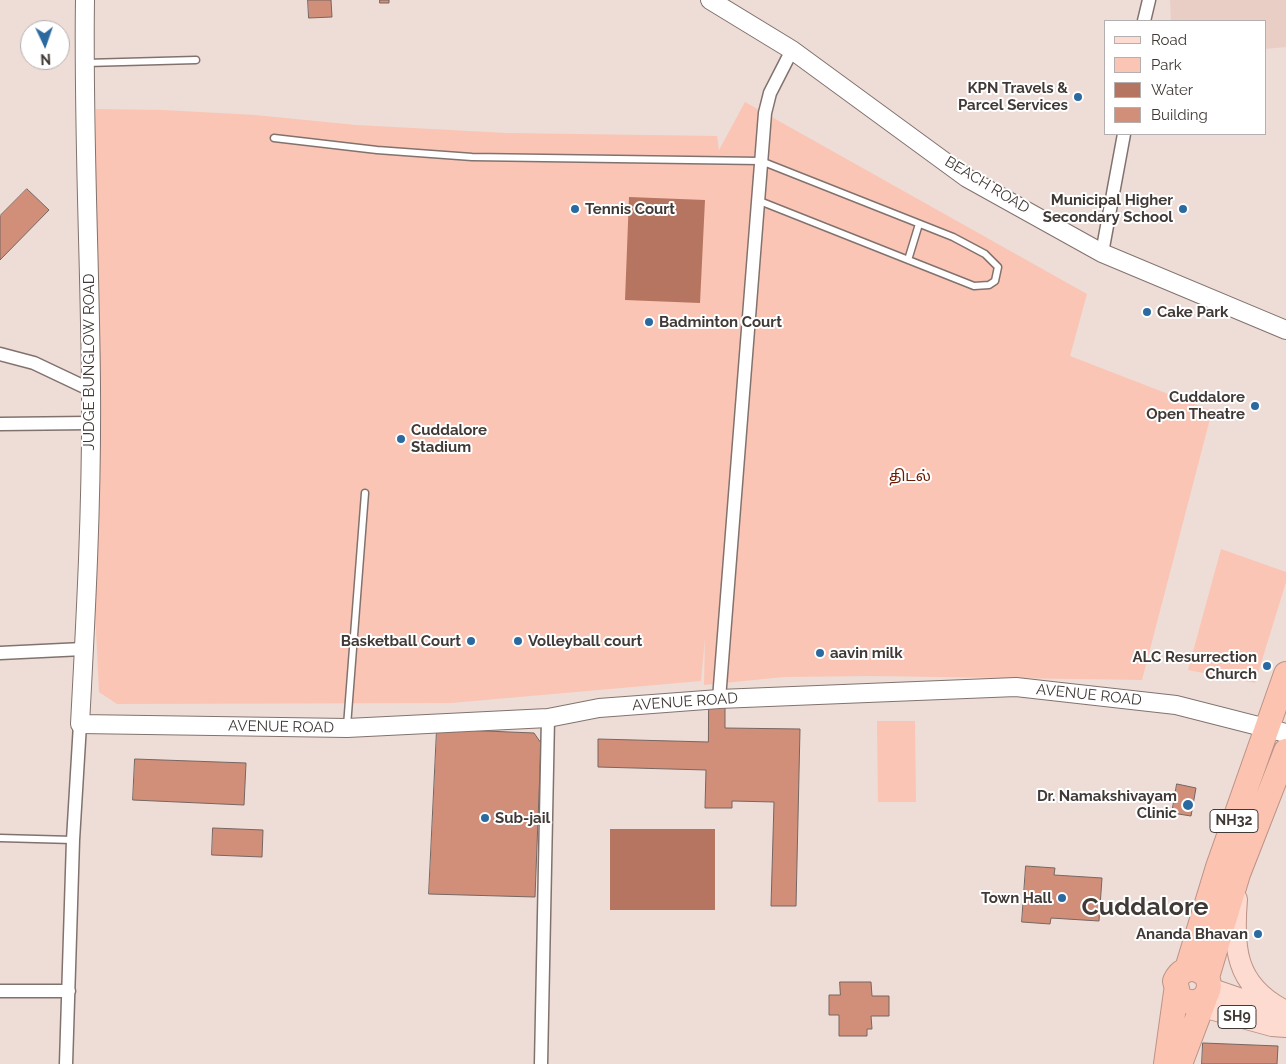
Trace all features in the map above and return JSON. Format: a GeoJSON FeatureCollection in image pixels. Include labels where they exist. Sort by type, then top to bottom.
{"type":"FeatureCollection","features":[{"type":"Feature","properties":{"kind":"highway","name":"NH32"},"geometry":{"type":"LineString","coordinates":[[1180,1064],[1189,1039],[1218,866],[1277,730],[1286,674]]}},
{"type":"Feature","properties":{"kind":"highway","name":"NH32"},"geometry":{"type":"LineString","coordinates":[[1166,1064],[1196,990],[1238,874],[1286,751]]}},
{"type":"Feature","properties":{"kind":"main road"},"geometry":{"type":"LineString","coordinates":[[1238,874],[1234,936],[1241,963],[1252,985],[1281,1018]]}},
{"type":"Feature","properties":{"kind":"main road","name":"SH9"},"geometry":{"type":"LineString","coordinates":[[1196,990],[1281,1018]]}},
{"type":"Feature","properties":{"kind":"main road"},"geometry":{"type":"LineString","coordinates":[[1189,1039],[1214,1024],[1227,1021],[1281,1018]]}},
{"type":"Feature","properties":{"kind":"street","name":"JUDGE BUNGLOW ROAD"},"geometry":{"type":"LineString","coordinates":[[80,724],[91,390],[84,63],[85,0]]}},
{"type":"Feature","properties":{"kind":"street","name":"BEACH ROAD"},"geometry":{"type":"LineString","coordinates":[[710,0],[792,50],[967,178],[1102,253],[1286,330]]}},
{"type":"Feature","properties":{"kind":"street"},"geometry":{"type":"LineString","coordinates":[[1144,20],[1150,0]]}},
{"type":"Feature","properties":{"kind":"street"},"geometry":{"type":"LineString","coordinates":[[719,698],[760,161],[770,93],[792,50]]}},
{"type":"Feature","properties":{"kind":"street"},"geometry":{"type":"LineString","coordinates":[[1102,253],[1124,135]]}},
{"type":"Feature","properties":{"kind":"street"},"geometry":{"type":"LineString","coordinates":[[0,354],[34,363],[91,390]]}},
{"type":"Feature","properties":{"kind":"street"},"geometry":{"type":"LineString","coordinates":[[0,424],[90,423]]}},
{"type":"Feature","properties":{"kind":"street"},"geometry":{"type":"LineString","coordinates":[[0,653],[83,649]]}},
{"type":"Feature","properties":{"kind":"street","name":"AVENUE ROAD"},"geometry":{"type":"LineString","coordinates":[[80,724],[347,728],[548,718],[599,708],[719,698],[1016,687],[1176,704],[1277,730]]}},
{"type":"Feature","properties":{"kind":"street"},"geometry":{"type":"LineString","coordinates":[[541,1064],[548,718]]}},
{"type":"Feature","properties":{"kind":"street"},"geometry":{"type":"LineString","coordinates":[[66,1064],[73,840],[80,724]]}},
{"type":"Feature","properties":{"kind":"street"},"geometry":{"type":"LineString","coordinates":[[0,991],[69,991]]}},
{"type":"Feature","properties":{"kind":"lane"},"geometry":{"type":"LineString","coordinates":[[84,63],[196,60]]}},
{"type":"Feature","properties":{"kind":"lane"},"geometry":{"type":"LineString","coordinates":[[274,138],[377,150],[472,157],[760,161],[919,224],[985,254],[998,267],[997,274],[989,285],[974,286],[757,200]]}},
{"type":"Feature","properties":{"kind":"lane"},"geometry":{"type":"LineString","coordinates":[[908,260],[919,224]]}},
{"type":"Feature","properties":{"kind":"lane"},"geometry":{"type":"LineString","coordinates":[[347,728],[365,493]]}},
{"type":"Feature","properties":{"kind":"lane"},"geometry":{"type":"LineString","coordinates":[[0,838],[73,840]]}},
{"type":"Feature","properties":{"kind":"shaded area"},"geometry":{"type":"Polygon","coordinates":[[[1170,0],[1286,0],[1286,47],[1266,49],[1266,20],[1171,20],[1170,0]]]}},
{"type":"Feature","properties":{"kind":"green space","name":"Cuddalore Stadium"},"geometry":{"type":"Polygon","coordinates":[[[745,102],[1087,294],[1070,356],[1212,411],[1142,680],[872,676],[784,677],[704,685],[705,638],[701,681],[451,703],[117,704],[99,692],[90,507],[96,109],[163,110],[255,115],[356,125],[506,133],[717,136],[719,150],[745,102]]]}},
{"type":"Feature","properties":{"kind":"green space"},"geometry":{"type":"Polygon","coordinates":[[[1221,549],[1286,572],[1286,582],[1255,683],[1188,670],[1221,549]]]}},
{"type":"Feature","properties":{"kind":"green space"},"geometry":{"type":"Polygon","coordinates":[[[877,721],[915,721],[916,802],[878,802],[877,721]]]}},
{"type":"Feature","properties":{"kind":"water"},"geometry":{"type":"Polygon","coordinates":[[[629,197],[705,200],[700,303],[625,300],[629,197]]]}},
{"type":"Feature","properties":{"kind":"water"},"geometry":{"type":"Polygon","coordinates":[[[610,829],[715,829],[715,910],[610,910],[610,829]]]}},
{"type":"Feature","properties":{"kind":"building"},"geometry":{"type":"Polygon","coordinates":[[[308,0],[331,0],[332,17],[309,18],[308,0]]]}},
{"type":"Feature","properties":{"kind":"building"},"geometry":{"type":"Polygon","coordinates":[[[380,0],[389,0],[389,3],[380,3],[380,0]]]}},
{"type":"Feature","properties":{"kind":"building"},"geometry":{"type":"Polygon","coordinates":[[[27,189],[49,210],[0,260],[0,216],[27,189]]]}},
{"type":"Feature","properties":{"kind":"building"},"geometry":{"type":"Polygon","coordinates":[[[709,705],[725,706],[725,728],[800,729],[796,906],[771,906],[774,802],[732,801],[732,808],[705,808],[706,770],[598,767],[598,739],[708,742],[709,705]]]}},
{"type":"Feature","properties":{"kind":"building","name":"Sub-jail"},"geometry":{"type":"Polygon","coordinates":[[[437,729],[534,733],[541,743],[535,897],[429,894],[437,729]]]}},
{"type":"Feature","properties":{"kind":"building"},"geometry":{"type":"Polygon","coordinates":[[[135,759],[246,763],[244,805],[133,800],[135,759]]]}},
{"type":"Feature","properties":{"kind":"building"},"geometry":{"type":"Polygon","coordinates":[[[1177,784],[1196,788],[1191,816],[1172,813],[1177,784]]]}},
{"type":"Feature","properties":{"kind":"building"},"geometry":{"type":"Polygon","coordinates":[[[213,828],[263,830],[262,857],[212,855],[213,828]]]}},
{"type":"Feature","properties":{"kind":"building","name":"Town Hall"},"geometry":{"type":"Polygon","coordinates":[[[1026,866],[1055,868],[1054,875],[1102,878],[1099,921],[1051,918],[1050,924],[1022,922],[1026,866]]]}},
{"type":"Feature","properties":{"kind":"building"},"geometry":{"type":"Polygon","coordinates":[[[840,982],[871,982],[872,996],[889,996],[889,1016],[871,1016],[872,1029],[867,1029],[867,1036],[839,1036],[839,1015],[829,1015],[829,995],[840,995],[840,982]]]}},
{"type":"Feature","properties":{"kind":"building"},"geometry":{"type":"Polygon","coordinates":[[[1203,1043],[1278,1046],[1277,1064],[1202,1064],[1203,1043]]]}},
{"type":"Feature","properties":{"kind":"place","name":"KPN Travels & Parcel Services"},"geometry":{"type":"Point","coordinates":[1078,97]}},
{"type":"Feature","properties":{"kind":"place","name":"Tennis Court"},"geometry":{"type":"Point","coordinates":[575,209]}},
{"type":"Feature","properties":{"kind":"place","name":"Municipal Higher Secondary School"},"geometry":{"type":"Point","coordinates":[1183,209]}},
{"type":"Feature","properties":{"kind":"place","name":"Cake Park"},"geometry":{"type":"Point","coordinates":[1147,312]}},
{"type":"Feature","properties":{"kind":"place","name":"Badminton Court"},"geometry":{"type":"Point","coordinates":[649,322]}},
{"type":"Feature","properties":{"kind":"place","name":"Cuddalore Open Theatre"},"geometry":{"type":"Point","coordinates":[1255,406]}},
{"type":"Feature","properties":{"kind":"place","name":"Cuddalore Stadium"},"geometry":{"type":"Point","coordinates":[401,439]}},
{"type":"Feature","properties":{"kind":"place","name":"Basketball Court"},"geometry":{"type":"Point","coordinates":[471,641]}},
{"type":"Feature","properties":{"kind":"place","name":"Volleyball court"},"geometry":{"type":"Point","coordinates":[518,641]}},
{"type":"Feature","properties":{"kind":"place","name":"aavin milk"},"geometry":{"type":"Point","coordinates":[820,653]}},
{"type":"Feature","properties":{"kind":"place","name":"ALC Resurrection Church"},"geometry":{"type":"Point","coordinates":[1267,666]}},
{"type":"Feature","properties":{"kind":"place","name":"Dr. Namakshivayam Clinic"},"geometry":{"type":"Point","coordinates":[1188,805]}},
{"type":"Feature","properties":{"kind":"place","name":"Sub-jail"},"geometry":{"type":"Point","coordinates":[485,818]}},
{"type":"Feature","properties":{"kind":"place","name":"Town Hall"},"geometry":{"type":"Point","coordinates":[1062,898]}},
{"type":"Feature","properties":{"kind":"place","name":"Ananda Bhavan"},"geometry":{"type":"Point","coordinates":[1258,934]}},
{"type":"Feature","properties":{"kind":"district","name":"Cuddalore"},"geometry":{"type":"Point","coordinates":[1145,907]}},
{"type":"Feature","properties":{"kind":"park label","name":"திடல்"},"geometry":{"type":"Point","coordinates":[910,476]}}]}
